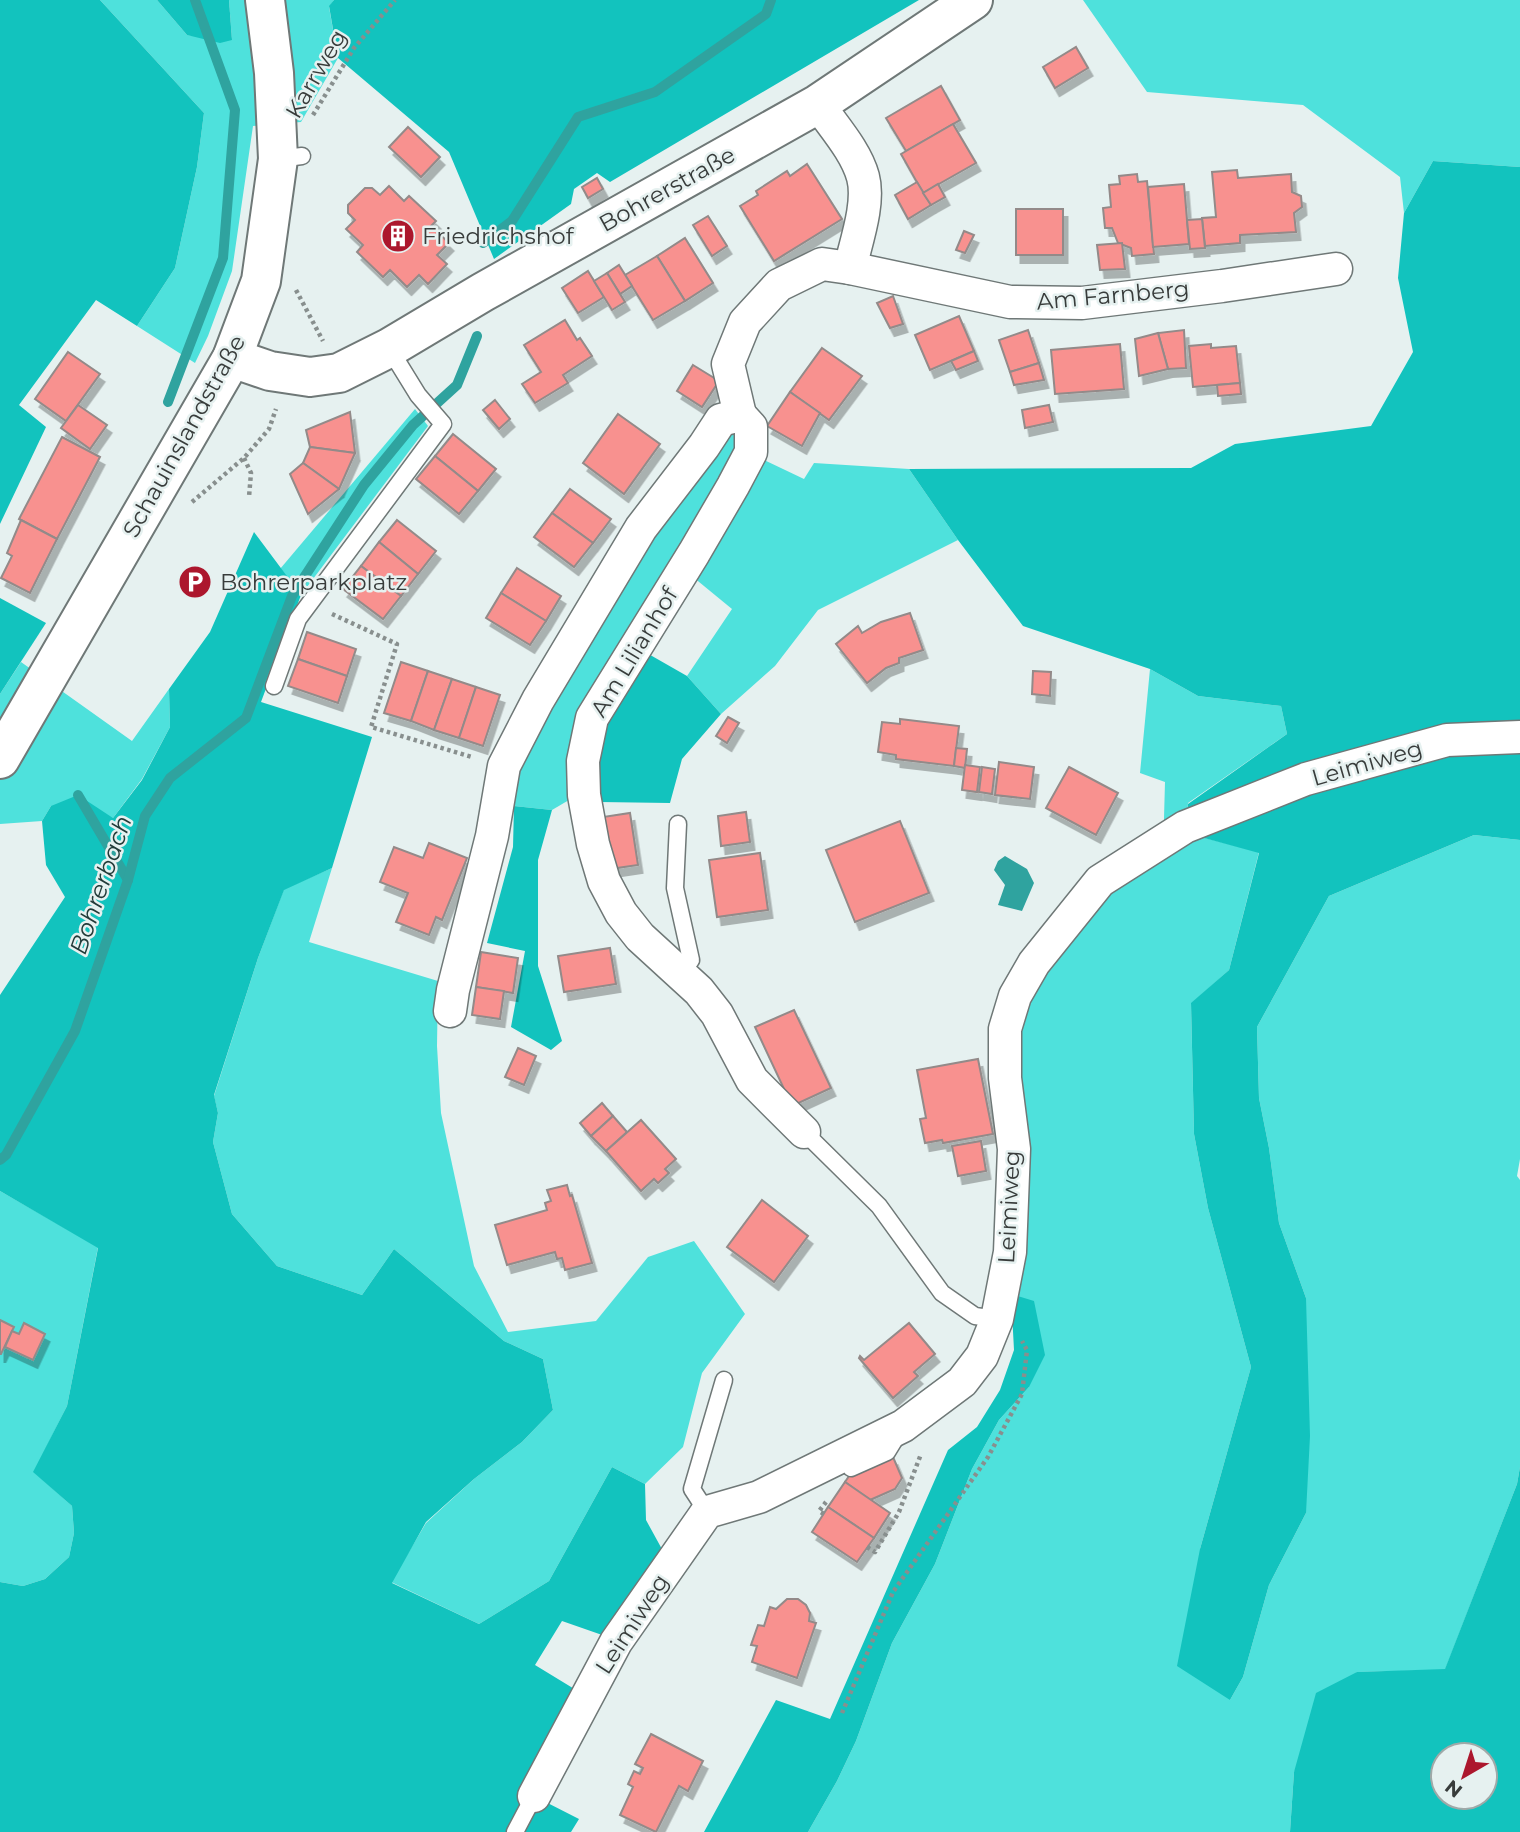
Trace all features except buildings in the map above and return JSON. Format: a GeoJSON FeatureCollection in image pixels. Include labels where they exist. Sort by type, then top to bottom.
{"type":"FeatureCollection","features":[{"type":"Feature","properties":{"kind":"street","name":"Schauinslandstraße"},"geometry":{"type":"LineString","coordinates":[[0,760],[232,358],[261,281],[264,259],[290,158],[274,73],[265,0]]}},
{"type":"Feature","properties":{"kind":"street","name":"Bohrerstraße"},"geometry":{"type":"LineString","coordinates":[[232,358],[270,371],[310,377],[339,373],[389,348],[818,103],[973,0]]}},
{"type":"Feature","properties":{"kind":"street"},"geometry":{"type":"LineString","coordinates":[[818,103],[853,155],[863,179],[863,212],[850,268]]}},
{"type":"Feature","properties":{"kind":"street","name":"Am Lilianhof"},"geometry":{"type":"LineString","coordinates":[[804,1132],[752,1080],[717,1014],[699,991],[640,937],[621,913],[604,881],[593,845],[584,794],[583,761],[592,718],[694,553],[751,452],[751,427],[740,415],[728,364],[745,322],[779,285],[822,264],[850,268]]}},
{"type":"Feature","properties":{"kind":"street","name":"Am Farnberg"},"geometry":{"type":"LineString","coordinates":[[850,268],[1010,302],[1046,303],[1094,301],[1222,286],[1336,269]]}},
{"type":"Feature","properties":{"kind":"street"},"geometry":{"type":"LineString","coordinates":[[450,1012],[453,990],[492,836],[504,766],[538,700],[641,528],[721,420],[740,415]]}},
{"type":"Feature","properties":{"kind":"street","name":"Leimiweg"},"geometry":{"type":"LineString","coordinates":[[534,1796],[616,1642],[707,1512],[759,1497],[903,1426],[962,1382],[982,1356],[997,1319],[1010,1252],[1014,1149],[1005,1078],[1005,1029],[1015,996],[1034,963],[1100,881],[1185,827],[1306,779],[1447,740],[1520,737]]}},
{"type":"Feature","properties":{"kind":"lane"},"geometry":{"type":"LineString","coordinates":[[274,685],[298,620],[443,425],[418,395],[389,348]]}},
{"type":"Feature","properties":{"kind":"lane"},"geometry":{"type":"LineString","coordinates":[[678,824],[675,888],[691,960],[680,975]]}},
{"type":"Feature","properties":{"kind":"lane"},"geometry":{"type":"LineString","coordinates":[[804,1132],[879,1206],[942,1293],[975,1315],[997,1319]]}},
{"type":"Feature","properties":{"kind":"lane"},"geometry":{"type":"LineString","coordinates":[[707,1512],[692,1489],[724,1380]]}},
{"type":"Feature","properties":{"kind":"lane"},"geometry":{"type":"LineString","coordinates":[[848,1470],[887,1452],[903,1426]]}},
{"type":"Feature","properties":{"kind":"lane"},"geometry":{"type":"LineString","coordinates":[[515,1832],[534,1796]]}},
{"type":"Feature","properties":{"kind":"path","name":"Karrweg"},"geometry":{"type":"LineString","coordinates":[[290,158],[354,48],[395,0]]}},
{"type":"Feature","properties":{"kind":"path"},"geometry":{"type":"LineString","coordinates":[[264,259],[282,262],[339,373]]}},
{"type":"Feature","properties":{"kind":"path"},"geometry":{"type":"LineString","coordinates":[[149,503],[176,514],[244,458],[269,429],[287,373]]}},
{"type":"Feature","properties":{"kind":"path"},"geometry":{"type":"LineString","coordinates":[[244,458],[251,473],[249,497]]}},
{"type":"Feature","properties":{"kind":"path"},"geometry":{"type":"LineString","coordinates":[[310,604],[397,644],[371,727],[504,766]]}},
{"type":"Feature","properties":{"kind":"path"},"geometry":{"type":"LineString","coordinates":[[842,1713],[892,1592],[988,1457],[1022,1394],[1027,1350],[1013,1324],[997,1319]]}},
{"type":"Feature","properties":{"kind":"path"},"geometry":{"type":"LineString","coordinates":[[867,1547],[875,1552],[888,1533],[924,1448],[903,1426]]}},
{"type":"Feature","properties":{"kind":"path"},"geometry":{"type":"LineString","coordinates":[[881,1527],[888,1533]]}},
{"type":"Feature","properties":{"kind":"shaded area"},"geometry":{"type":"Polygon","coordinates":[[[0,0],[100,0],[204,113],[197,167],[175,268],[137,326],[96,300],[19,405],[46,427],[0,524],[0,0]]]}},
{"type":"Feature","properties":{"kind":"shaded area"},"geometry":{"type":"Polygon","coordinates":[[[100,0],[157,0],[187,35],[232,40],[229,0],[334,0],[329,7],[338,58],[301,122],[253,126],[232,271],[195,363],[137,326],[175,268],[197,167],[204,113],[100,0]]]}},
{"type":"Feature","properties":{"kind":"shaded area"},"geometry":{"type":"Polygon","coordinates":[[[157,0],[229,0],[232,40],[220,43],[187,35],[157,0]]]}},
{"type":"Feature","properties":{"kind":"shaded area"},"geometry":{"type":"Polygon","coordinates":[[[334,0],[919,0],[610,182],[597,173],[574,189],[571,204],[494,259],[449,152],[338,58],[329,6],[334,0]]]}},
{"type":"Feature","properties":{"kind":"shaded area"},"geometry":{"type":"Polygon","coordinates":[[[1083,0],[1520,0],[1520,167],[1433,161],[1404,213],[1400,177],[1303,105],[1147,92],[1083,0]]]}},
{"type":"Feature","properties":{"kind":"shaded area"},"geometry":{"type":"Polygon","coordinates":[[[1433,161],[1520,167],[1520,840],[1474,835],[1329,896],[1257,1027],[1259,1098],[1279,1223],[1306,1298],[1310,1436],[1306,1513],[1269,1585],[1243,1677],[1230,1700],[1177,1666],[1200,1549],[1251,1367],[1208,1208],[1194,1134],[1191,1003],[1229,970],[1259,853],[1186,833],[1188,804],[1287,734],[1281,706],[1198,696],[1150,669],[1023,626],[909,469],[1191,468],[1235,444],[1371,426],[1413,352],[1398,278],[1404,213],[1433,161]]]}},
{"type":"Feature","properties":{"kind":"shaded area"},"geometry":{"type":"Polygon","coordinates":[[[415,409],[428,426],[301,595],[280,569],[415,409]]]}},
{"type":"Feature","properties":{"kind":"shaded area"},"geometry":{"type":"Polygon","coordinates":[[[733,426],[741,444],[569,800],[552,810],[514,806],[518,768],[643,539],[733,426]]]}},
{"type":"Feature","properties":{"kind":"shaded area"},"geometry":{"type":"Polygon","coordinates":[[[762,459],[804,479],[814,463],[909,469],[958,540],[818,610],[775,666],[721,714],[687,676],[732,609],[693,577],[762,459]]]}},
{"type":"Feature","properties":{"kind":"shaded area"},"geometry":{"type":"Polygon","coordinates":[[[254,532],[301,595],[261,702],[372,737],[332,868],[284,890],[258,958],[214,1095],[218,1113],[213,1142],[232,1214],[277,1266],[362,1295],[394,1249],[504,1341],[543,1359],[553,1410],[522,1442],[474,1479],[426,1522],[392,1583],[479,1624],[549,1581],[612,1467],[645,1484],[646,1520],[663,1551],[605,1636],[562,1621],[535,1665],[576,1690],[526,1792],[579,1819],[571,1832],[0,1832],[0,1582],[23,1586],[45,1579],[69,1557],[74,1533],[72,1506],[33,1472],[67,1406],[98,1248],[0,1191],[0,995],[65,897],[46,865],[42,821],[51,806],[78,795],[113,818],[142,780],[170,727],[169,689],[210,632],[254,532]]]}},
{"type":"Feature","properties":{"kind":"shaded area"},"geometry":{"type":"Polygon","coordinates":[[[0,598],[46,623],[0,694],[0,598]]]}},
{"type":"Feature","properties":{"kind":"shaded area"},"geometry":{"type":"Polygon","coordinates":[[[645,652],[687,676],[721,714],[682,759],[670,803],[600,802],[598,731],[645,652]]]}},
{"type":"Feature","properties":{"kind":"shaded area"},"geometry":{"type":"Polygon","coordinates":[[[21,662],[132,741],[169,689],[170,727],[142,779],[113,818],[51,806],[42,821],[0,824],[0,694],[21,662]]]}},
{"type":"Feature","properties":{"kind":"shaded area"},"geometry":{"type":"Polygon","coordinates":[[[1150,669],[1198,696],[1281,706],[1287,734],[1188,803],[1186,833],[1259,852],[1229,970],[1191,1004],[1194,1134],[1208,1208],[1251,1367],[1200,1549],[1230,1700],[1243,1677],[1269,1585],[1306,1513],[1306,1298],[1279,1223],[1259,1098],[1257,1027],[1329,896],[1474,835],[1520,840],[1520,1159],[1517,1176],[1520,1180],[1520,1467],[1517,1484],[1445,1670],[1357,1672],[1294,1772],[1290,1832],[808,1832],[856,1741],[892,1643],[935,1564],[972,1469],[999,1420],[1029,1387],[1011,1294],[1011,1079],[1022,998],[1108,890],[1163,854],[1165,782],[1140,773],[1150,669]]]}},
{"type":"Feature","properties":{"kind":"shaded area"},"geometry":{"type":"Polygon","coordinates":[[[514,806],[552,810],[538,860],[538,966],[562,1041],[551,1050],[511,1027],[525,951],[487,943],[513,847],[514,806]]]}},
{"type":"Feature","properties":{"kind":"shaded area"},"geometry":{"type":"Polygon","coordinates":[[[1005,856],[1027,869],[1034,883],[1022,911],[998,905],[1005,885],[994,870],[998,861],[1005,856]]]}},
{"type":"Feature","properties":{"kind":"shaded area"},"geometry":{"type":"Polygon","coordinates":[[[332,868],[309,942],[438,981],[437,1046],[441,1113],[474,1266],[508,1332],[596,1321],[648,1257],[694,1241],[745,1314],[702,1373],[683,1447],[645,1484],[612,1467],[549,1581],[479,1624],[391,1582],[426,1523],[474,1479],[522,1442],[553,1410],[543,1359],[504,1341],[394,1249],[362,1295],[277,1266],[232,1214],[213,1142],[218,1113],[214,1096],[258,958],[284,889],[332,868]]]}},
{"type":"Feature","properties":{"kind":"shaded area"},"geometry":{"type":"Polygon","coordinates":[[[0,1191],[98,1247],[67,1406],[34,1472],[72,1506],[74,1533],[69,1557],[45,1579],[23,1586],[0,1582],[0,1191]]]}},
{"type":"Feature","properties":{"kind":"shaded area"},"geometry":{"type":"Polygon","coordinates":[[[1011,1294],[1034,1301],[1045,1355],[1029,1387],[999,1420],[972,1469],[935,1564],[892,1643],[856,1741],[808,1832],[704,1832],[776,1700],[830,1719],[948,1450],[977,1427],[1000,1390],[1014,1350],[1011,1294]]]}},
{"type":"Feature","properties":{"kind":"shaded area"},"geometry":{"type":"Polygon","coordinates":[[[1520,1467],[1520,1832],[1290,1832],[1294,1772],[1316,1693],[1357,1672],[1445,1669],[1517,1484],[1520,1467]]]}},
{"type":"Feature","properties":{"kind":"waterway"},"geometry":{"type":"LineString","coordinates":[[168,402],[223,258],[235,110],[195,0]]}},
{"type":"Feature","properties":{"kind":"waterway","name":"Bohrerbach"},"geometry":{"type":"LineString","coordinates":[[483,243],[512,221],[578,117],[655,92],[766,14],[771,0]]}},
{"type":"Feature","properties":{"kind":"waterway","name":"Bohrerbach"},"geometry":{"type":"LineString","coordinates":[[0,1160],[6,1155],[75,1031],[128,880],[145,816],[170,778],[246,718],[292,596],[364,485],[413,425],[457,385],[477,336]]}},
{"type":"Feature","properties":{"kind":"waterway"},"geometry":{"type":"LineString","coordinates":[[78,795],[128,880]]}},
{"type":"Feature","properties":{"kind":"place","name":"Friedrichshof"},"geometry":{"type":"Point","coordinates":[398,236]}},
{"type":"Feature","properties":{"kind":"place","name":"Bohrerparkplatz"},"geometry":{"type":"Point","coordinates":[195,582]}}]}
